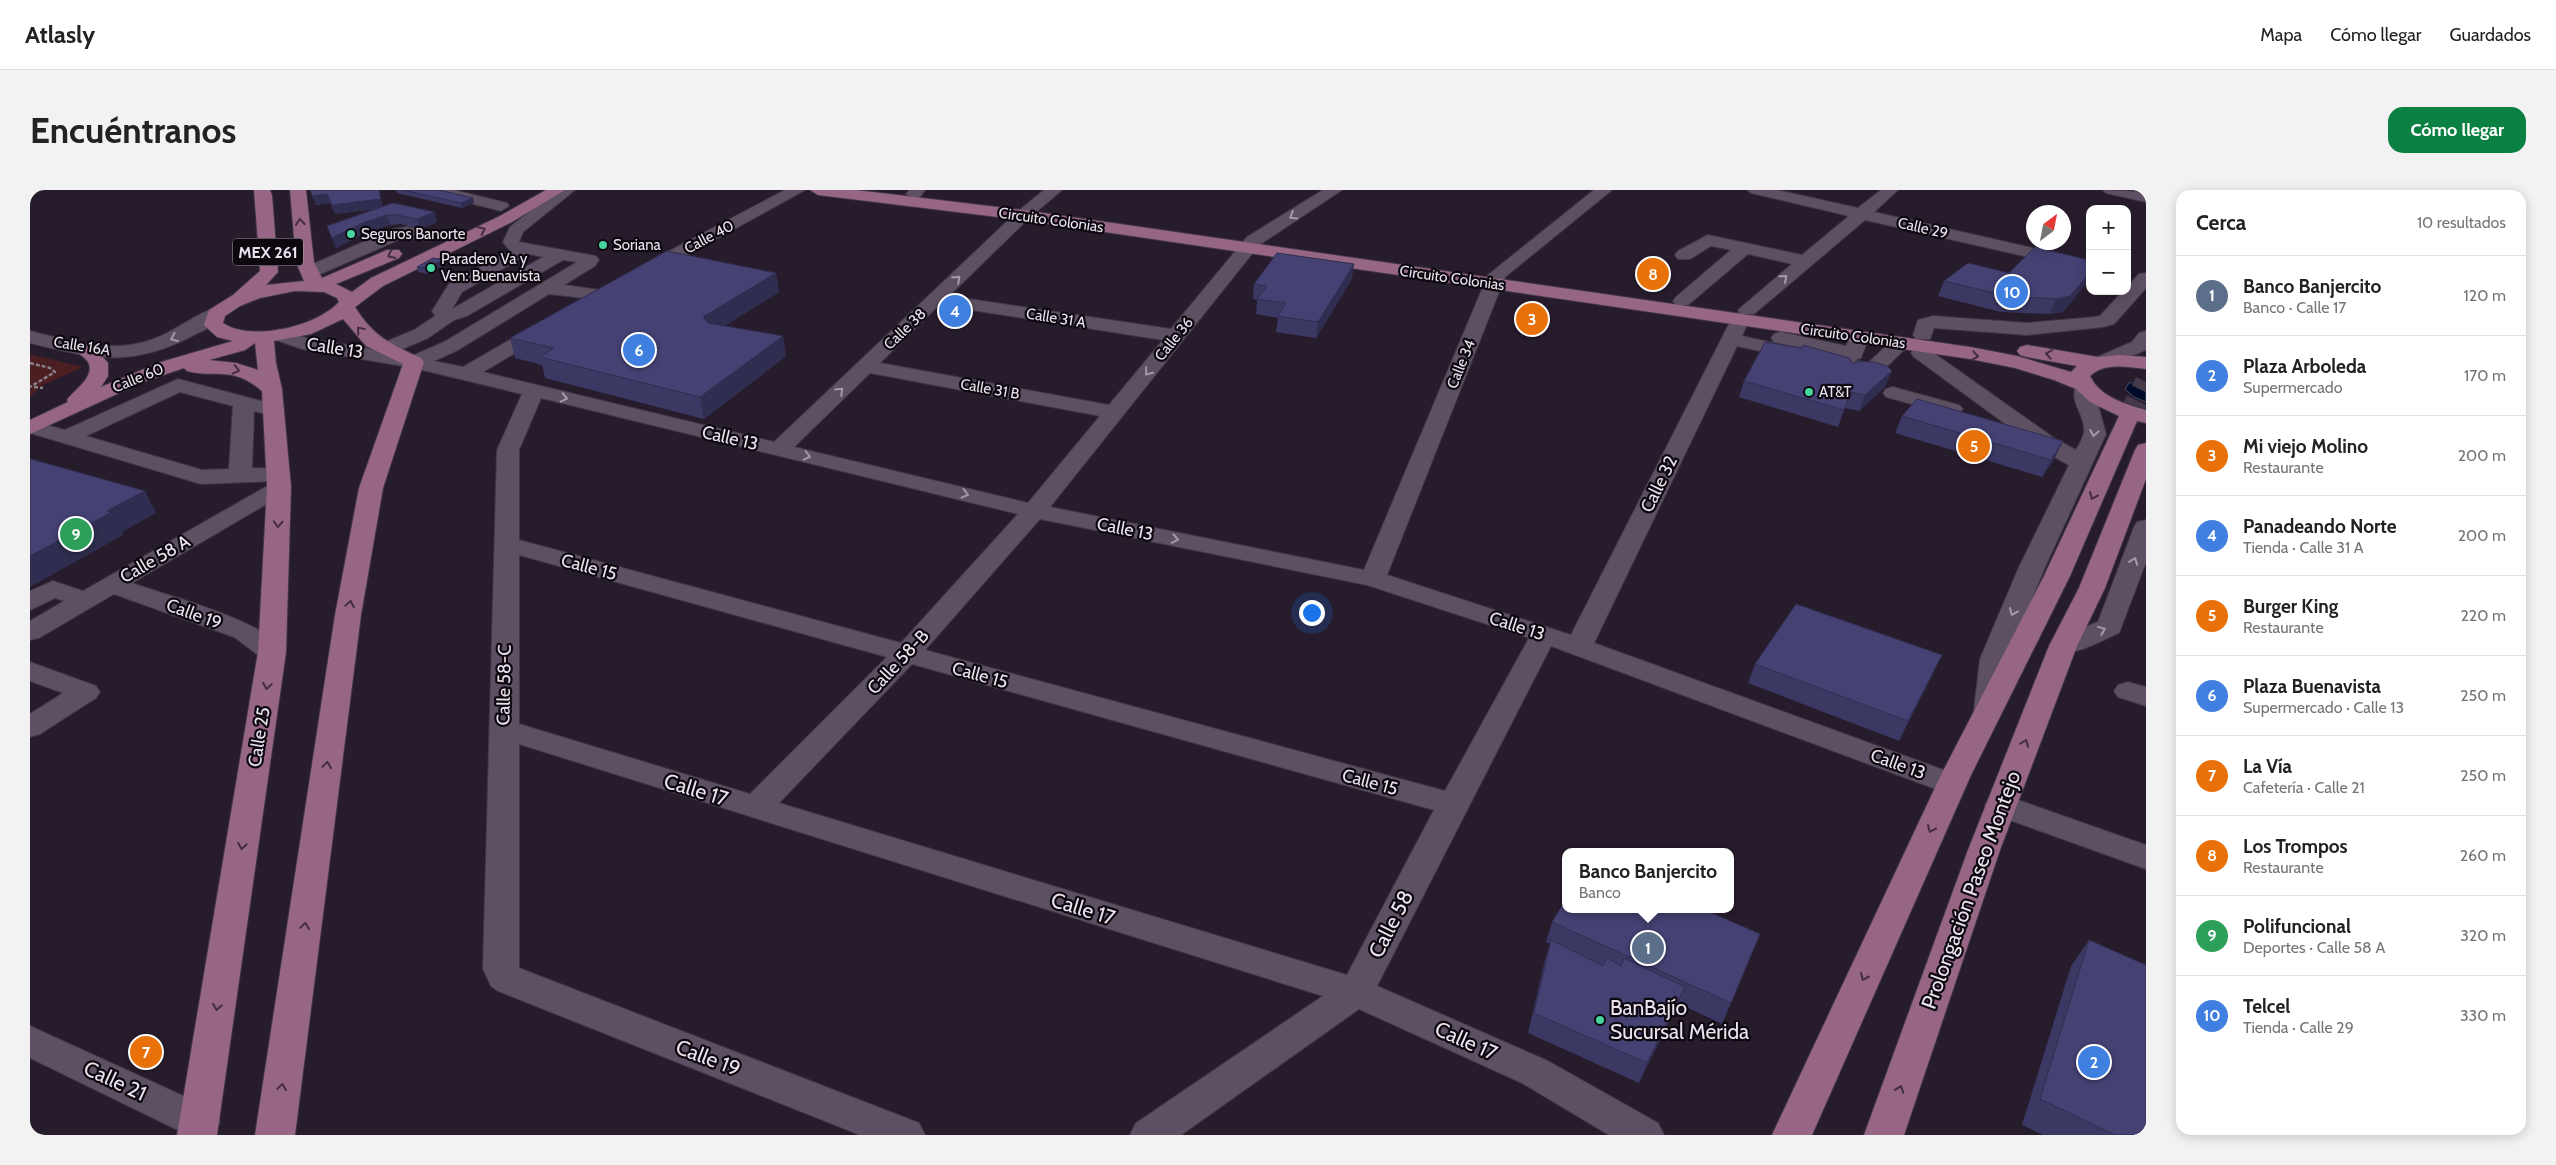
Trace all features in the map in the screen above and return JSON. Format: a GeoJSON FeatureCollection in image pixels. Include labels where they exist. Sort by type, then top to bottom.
{"type":"FeatureCollection","features":[{"type":"Feature","properties":{"kind":"main road","name":"MEX 261"},"geometry":{"type":"LineString","coordinates":[[236,301],[269,272],[262,190]]}},
{"type":"Feature","properties":{"kind":"main road"},"geometry":{"type":"LineString","coordinates":[[275,1135],[350,606],[371,488],[414,362],[385,349],[362,334],[347,305],[347,299],[341,292],[313,281],[268,290],[236,301],[216,314],[213,320],[217,329],[234,336],[264,336],[322,323],[337,315],[347,305],[377,282],[506,219],[557,190]]}},
{"type":"Feature","properties":{"kind":"main road","name":"Circuito Colonias"},"geometry":{"type":"LineString","coordinates":[[818,190],[1026,212]]}},
{"type":"Feature","properties":{"kind":"main road","name":"Circuito Colonias"},"geometry":{"type":"LineString","coordinates":[[888,190],[916,192],[1026,212],[1249,245],[1495,279],[1682,301],[1739,323],[1785,327]]}},
{"type":"Feature","properties":{"kind":"main road"},"geometry":{"type":"LineString","coordinates":[[298,195],[316,192]]}},
{"type":"Feature","properties":{"kind":"main road","name":"MEX 261"},"geometry":{"type":"LineString","coordinates":[[298,195],[305,262],[313,281]]}},
{"type":"Feature","properties":{"kind":"main road"},"geometry":{"type":"LineString","coordinates":[[431,236],[516,198]]}},
{"type":"Feature","properties":{"kind":"main road","name":"Circuito Colonias"},"geometry":{"type":"LineString","coordinates":[[1495,279],[1739,323],[2099,363],[2146,364]]}},
{"type":"Feature","properties":{"kind":"main road","name":"Calle 60"},"geometry":{"type":"LineString","coordinates":[[31,428],[136,378],[264,336]]}},
{"type":"Feature","properties":{"kind":"main road","name":"Calle 25"},"geometry":{"type":"LineString","coordinates":[[198,1128],[272,652],[278,480],[273,399],[266,363],[264,336]]}},
{"type":"Feature","properties":{"kind":"main road","name":"Circuito Colonias"},"geometry":{"type":"LineString","coordinates":[[1859,337],[2009,362],[2066,377],[2137,418]]}},
{"type":"Feature","properties":{"kind":"main road"},"geometry":{"type":"LineString","coordinates":[[65,412],[87,390],[100,373],[100,364],[96,356],[86,350]]}},
{"type":"Feature","properties":{"kind":"main road"},"geometry":{"type":"LineString","coordinates":[[2083,386],[2079,375],[2085,368],[2099,363]]}},
{"type":"Feature","properties":{"kind":"main road"},"geometry":{"type":"LineString","coordinates":[[136,378],[189,368],[228,368],[263,380],[273,399]]}},
{"type":"Feature","properties":{"kind":"main road"},"geometry":{"type":"LineString","coordinates":[[1792,1135],[1988,709],[2137,418]]}},
{"type":"Feature","properties":{"kind":"main road","name":"Prolongación Paseo Montejo"},"geometry":{"type":"LineString","coordinates":[[1884,1135],[1984,850],[2063,646],[2092,588],[2146,450]]}},
{"type":"Feature","properties":{"kind":"street"},"geometry":{"type":"LineString","coordinates":[[435,190],[516,198]]}},
{"type":"Feature","properties":{"kind":"street"},"geometry":{"type":"LineString","coordinates":[[483,190],[516,198]]}},
{"type":"Feature","properties":{"kind":"street"},"geometry":{"type":"LineString","coordinates":[[414,362],[451,346],[590,260],[524,250],[514,247],[511,242],[516,230],[567,190]]}},
{"type":"Feature","properties":{"kind":"street","name":"Calle 40"},"geometry":{"type":"LineString","coordinates":[[635,277],[797,190]]}},
{"type":"Feature","properties":{"kind":"street","name":"Calle 38"},"geometry":{"type":"LineString","coordinates":[[779,449],[1026,212],[1054,190]]}},
{"type":"Feature","properties":{"kind":"street","name":"Calle 36"},"geometry":{"type":"LineString","coordinates":[[1034,511],[1249,245],[1334,190]]}},
{"type":"Feature","properties":{"kind":"street","name":"Calle 34"},"geometry":{"type":"LineString","coordinates":[[1373,579],[1495,279],[1604,190]]}},
{"type":"Feature","properties":{"kind":"street","name":"Calle 29"},"geometry":{"type":"LineString","coordinates":[[1756,190],[2086,265]]}},
{"type":"Feature","properties":{"kind":"street","name":"Calle 32"},"geometry":{"type":"LineString","coordinates":[[1578,647],[1739,323],[1804,261],[1890,190]]}},
{"type":"Feature","properties":{"kind":"street"},"geometry":{"type":"LineString","coordinates":[[2111,190],[2146,197]]}},
{"type":"Feature","properties":{"kind":"street"},"geometry":{"type":"LineString","coordinates":[[313,281],[400,233],[407,232],[431,236]]}},
{"type":"Feature","properties":{"kind":"street"},"geometry":{"type":"LineString","coordinates":[[1684,254],[1708,240],[1804,261]]}},
{"type":"Feature","properties":{"kind":"street"},"geometry":{"type":"LineString","coordinates":[[1682,301],[1744,248]]}},
{"type":"Feature","properties":{"kind":"street"},"geometry":{"type":"LineString","coordinates":[[447,316],[441,311],[455,288],[524,250]]}},
{"type":"Feature","properties":{"kind":"street"},"geometry":{"type":"LineString","coordinates":[[385,349],[422,334],[447,316],[460,312],[560,254]]}},
{"type":"Feature","properties":{"kind":"street"},"geometry":{"type":"LineString","coordinates":[[2083,463],[2046,443],[2035,433],[1965,384],[1922,344],[1925,324],[1933,322],[2026,329],[2096,323],[2107,320],[2139,277]]}},
{"type":"Feature","properties":{"kind":"street"},"geometry":{"type":"LineString","coordinates":[[576,310],[618,286]]}},
{"type":"Feature","properties":{"kind":"street"},"geometry":{"type":"LineString","coordinates":[[545,288],[601,295]]}},
{"type":"Feature","properties":{"kind":"street","name":"Calle 31 A"},"geometry":{"type":"LineString","coordinates":[[935,299],[1177,336]]}},
{"type":"Feature","properties":{"kind":"street","name":"Calle 16A"},"geometry":{"type":"LineString","coordinates":[[30,337],[86,350],[110,353],[154,346],[186,333],[216,314]]}},
{"type":"Feature","properties":{"kind":"street"},"geometry":{"type":"LineString","coordinates":[[466,374],[559,320]]}},
{"type":"Feature","properties":{"kind":"street"},"geometry":{"type":"LineString","coordinates":[[1739,323],[1872,370],[1900,343]]}},
{"type":"Feature","properties":{"kind":"street"},"geometry":{"type":"LineString","coordinates":[[1785,327],[1781,338],[1854,354],[1859,337]]}},
{"type":"Feature","properties":{"kind":"street","name":"Calle 13"},"geometry":{"type":"LineString","coordinates":[[264,336],[414,362],[1034,511],[1373,579],[1544,634],[1952,784]]}},
{"type":"Feature","properties":{"kind":"street"},"geometry":{"type":"LineString","coordinates":[[2099,363],[2139,346],[2146,336]]}},
{"type":"Feature","properties":{"kind":"street"},"geometry":{"type":"LineString","coordinates":[[1957,364],[1965,384]]}},
{"type":"Feature","properties":{"kind":"street","name":"Calle 31 B"},"geometry":{"type":"LineString","coordinates":[[865,366],[1115,412]]}},
{"type":"Feature","properties":{"kind":"street"},"geometry":{"type":"LineString","coordinates":[[65,438],[178,385],[244,402],[273,399]]}},
{"type":"Feature","properties":{"kind":"street"},"geometry":{"type":"LineString","coordinates":[[1988,709],[1994,658],[2032,568],[2092,441],[2096,425],[2086,408],[2083,386]]}},
{"type":"Feature","properties":{"kind":"street","name":"Calle 58-C"},"geometry":{"type":"LineString","coordinates":[[511,981],[504,976],[501,969],[508,450],[534,391]]}},
{"type":"Feature","properties":{"kind":"street"},"geometry":{"type":"LineString","coordinates":[[1893,393],[2035,433]]}},
{"type":"Feature","properties":{"kind":"street"},"geometry":{"type":"LineString","coordinates":[[240,475],[244,402]]}},
{"type":"Feature","properties":{"kind":"street"},"geometry":{"type":"LineString","coordinates":[[31,428],[200,477],[240,475],[278,480]]}},
{"type":"Feature","properties":{"kind":"street","name":"Calle 58 A"},"geometry":{"type":"LineString","coordinates":[[33,627],[86,600],[222,520],[278,480]]}},
{"type":"Feature","properties":{"kind":"street","name":"Calle 58-B"},"geometry":{"type":"LineString","coordinates":[[755,808],[906,654],[1034,511]]}},
{"type":"Feature","properties":{"kind":"street"},"geometry":{"type":"LineString","coordinates":[[2063,646],[2110,627],[2146,527]]}},
{"type":"Feature","properties":{"kind":"street","name":"Calle 15"},"geometry":{"type":"LineString","coordinates":[[507,544],[1453,804]]}},
{"type":"Feature","properties":{"kind":"street","name":"Calle 19"},"geometry":{"type":"LineString","coordinates":[[111,584],[243,631],[272,652]]}},
{"type":"Feature","properties":{"kind":"street"},"geometry":{"type":"LineString","coordinates":[[30,602],[53,589],[86,600]]}},
{"type":"Feature","properties":{"kind":"street","name":"Calle 58"},"geometry":{"type":"LineString","coordinates":[[1150,1135],[1356,992],[1453,804],[1544,634]]}},
{"type":"Feature","properties":{"kind":"street"},"geometry":{"type":"LineString","coordinates":[[30,671],[86,692],[30,727]]}},
{"type":"Feature","properties":{"kind":"street","name":"Calle 17"},"geometry":{"type":"LineString","coordinates":[[504,729],[1356,992],[1535,1072],[1644,1135]]}},
{"type":"Feature","properties":{"kind":"street"},"geometry":{"type":"LineString","coordinates":[[2002,805],[2146,857]]}},
{"type":"Feature","properties":{"kind":"street","name":"Calle 19"},"geometry":{"type":"LineString","coordinates":[[511,981],[905,1135]]}},
{"type":"Feature","properties":{"kind":"street","name":"Calle 21"},"geometry":{"type":"LineString","coordinates":[[30,1041],[198,1128]]}},
{"type":"Feature","properties":{"kind":"path"},"geometry":{"type":"LineString","coordinates":[[30,363],[50,368],[55,372],[31,387]]}},
{"type":"Feature","properties":{"kind":"path"},"geometry":{"type":"LineString","coordinates":[[31,387],[43,388]]}},
{"type":"Feature","properties":{"kind":"shaded area"},"geometry":{"type":"Polygon","coordinates":[[[30,354],[83,367],[41,386],[30,397],[30,354]]]}},
{"type":"Feature","properties":{"kind":"water"},"geometry":{"type":"Polygon","coordinates":[[[2146,382],[2146,402],[2134,397],[2125,389],[2129,383],[2146,382]]]}},
{"type":"Feature","properties":{"kind":"building"},"geometry":{"type":"Polygon","coordinates":[[[310,190],[379,190],[381,199],[332,205],[327,194],[312,196],[310,190]]]}},
{"type":"Feature","properties":{"kind":"building"},"geometry":{"type":"Polygon","coordinates":[[[403,190],[439,190],[473,198],[461,203],[403,190]]]}},
{"type":"Feature","properties":{"kind":"building"},"geometry":{"type":"Polygon","coordinates":[[[393,203],[435,212],[417,219],[387,215],[365,222],[332,238],[327,226],[393,203]]]}},
{"type":"Feature","properties":{"kind":"building"},"geometry":{"type":"Polygon","coordinates":[[[2032,250],[2047,250],[2086,260],[2086,278],[2070,296],[2056,299],[2007,296],[1944,281],[1968,263],[2009,273],[2032,250]]]}},
{"type":"Feature","properties":{"kind":"building"},"geometry":{"type":"Polygon","coordinates":[[[667,251],[776,273],[703,317],[708,323],[783,336],[700,397],[540,357],[554,348],[510,338],[667,251]]]}},
{"type":"Feature","properties":{"kind":"building"},"geometry":{"type":"Polygon","coordinates":[[[1277,253],[1354,264],[1318,322],[1278,316],[1286,303],[1257,299],[1267,286],[1254,284],[1277,253]]]}},
{"type":"Feature","properties":{"kind":"building"},"geometry":{"type":"Polygon","coordinates":[[[433,258],[443,260],[427,268],[417,267],[433,258]]]}},
{"type":"Feature","properties":{"kind":"building","name":"AT&T"},"geometry":{"type":"Polygon","coordinates":[[[1765,342],[1802,348],[1803,345],[1849,358],[1853,364],[1857,361],[1874,362],[1887,366],[1892,371],[1865,395],[1851,392],[1844,410],[1744,381],[1765,342]]]}},
{"type":"Feature","properties":{"kind":"building"},"geometry":{"type":"Polygon","coordinates":[[[1917,399],[2063,441],[2051,460],[1902,416],[1917,399]]]}},
{"type":"Feature","properties":{"kind":"building"},"geometry":{"type":"Polygon","coordinates":[[[30,459],[145,491],[107,511],[112,512],[30,556],[30,459]]]}},
{"type":"Feature","properties":{"kind":"building"},"geometry":{"type":"Polygon","coordinates":[[[1796,604],[1942,655],[1908,721],[1755,664],[1796,604]]]}},
{"type":"Feature","properties":{"kind":"building"},"geometry":{"type":"Polygon","coordinates":[[[1562,906],[1562,913],[1712,913],[1760,934],[1731,1003],[1552,922],[1562,906]]]}},
{"type":"Feature","properties":{"kind":"building","name":"BanBajío Sucursal Mérida"},"geometry":{"type":"Polygon","coordinates":[[[1551,940],[1603,966],[1607,958],[1621,966],[1624,958],[1685,987],[1647,1063],[1534,1013],[1551,940]]]}},
{"type":"Feature","properties":{"kind":"building"},"geometry":{"type":"Polygon","coordinates":[[[2089,940],[2146,965],[2146,1135],[2115,1135],[2040,1099],[2089,940]]]}},
{"type":"Feature","properties":{"kind":"tunnel"},"geometry":{"type":"LineString","coordinates":[[2127,420],[2146,382]]}},
{"type":"Feature","properties":{"kind":"place","name":"Seguros Banorte"},"geometry":{"type":"Point","coordinates":[351,234]}},
{"type":"Feature","properties":{"kind":"place","name":"Soriana"},"geometry":{"type":"Point","coordinates":[603,245]}},
{"type":"Feature","properties":{"kind":"place","name":"Paradero Va y Ven: Buenavista"},"geometry":{"type":"Point","coordinates":[431,268]}},
{"type":"Feature","properties":{"kind":"place","name":"Los Trompos"},"geometry":{"type":"Point","coordinates":[1653,274]}},
{"type":"Feature","properties":{"kind":"place","name":"Telcel"},"geometry":{"type":"Point","coordinates":[2012,292]}},
{"type":"Feature","properties":{"kind":"place","name":"Panadeando Norte"},"geometry":{"type":"Point","coordinates":[955,311]}},
{"type":"Feature","properties":{"kind":"place","name":"Mi viejo Molino"},"geometry":{"type":"Point","coordinates":[1532,319]}},
{"type":"Feature","properties":{"kind":"place","name":"Plaza Buenavista"},"geometry":{"type":"Point","coordinates":[639,350]}},
{"type":"Feature","properties":{"kind":"place","name":"AT&T"},"geometry":{"type":"Point","coordinates":[1809,392]}},
{"type":"Feature","properties":{"kind":"place","name":"Burger King"},"geometry":{"type":"Point","coordinates":[1974,446]}},
{"type":"Feature","properties":{"kind":"place","name":"Polifuncional"},"geometry":{"type":"Point","coordinates":[76,534]}},
{"type":"Feature","properties":{"kind":"place","name":"Banco Banjercito"},"geometry":{"type":"Point","coordinates":[1648,948]}},
{"type":"Feature","properties":{"kind":"place","name":"BanBajío Sucursal Mérida"},"geometry":{"type":"Point","coordinates":[1600,1020]}},
{"type":"Feature","properties":{"kind":"place","name":"La Vía"},"geometry":{"type":"Point","coordinates":[146,1052]}},
{"type":"Feature","properties":{"kind":"place","name":"Plaza Arboleda"},"geometry":{"type":"Point","coordinates":[2094,1062]}}]}
